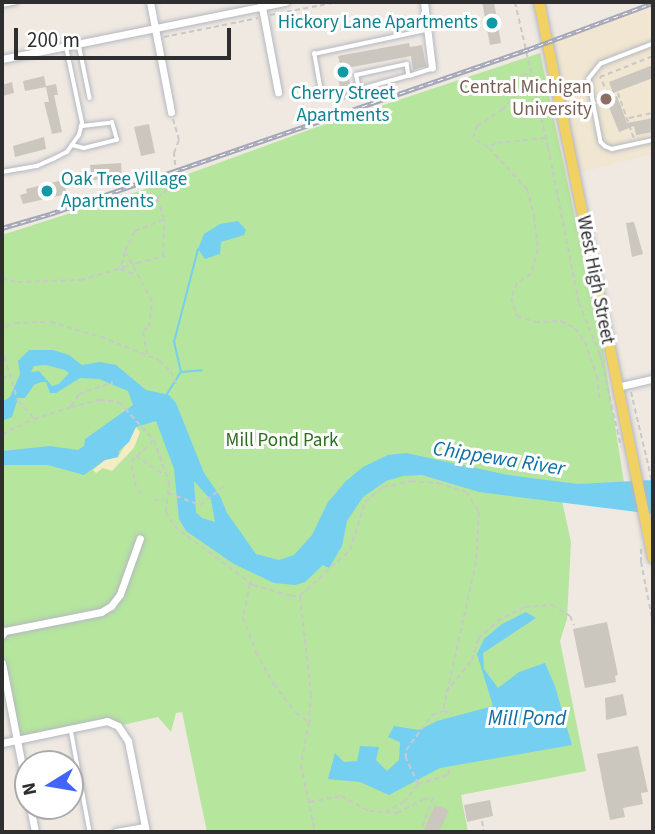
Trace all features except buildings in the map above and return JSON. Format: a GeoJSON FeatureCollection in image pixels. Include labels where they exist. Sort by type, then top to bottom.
{"type":"FeatureCollection","features":[{"type":"Feature","properties":{"kind":"main road","name":"West High Street"},"geometry":{"type":"LineString","coordinates":[[539,2],[653,558]]}},
{"type":"Feature","properties":{"kind":"street"},"geometry":{"type":"LineString","coordinates":[[150,2],[172,112]]}},
{"type":"Feature","properties":{"kind":"street"},"geometry":{"type":"LineString","coordinates":[[2,59],[155,30],[261,4],[285,2]]}},
{"type":"Feature","properties":{"kind":"street"},"geometry":{"type":"LineString","coordinates":[[424,2],[432,68]]}},
{"type":"Feature","properties":{"kind":"street"},"geometry":{"type":"LineString","coordinates":[[261,4],[278,92]]}},
{"type":"Feature","properties":{"kind":"street"},"geometry":{"type":"LineString","coordinates":[[617,387],[653,379]]}},
{"type":"Feature","properties":{"kind":"street"},"geometry":{"type":"LineString","coordinates":[[2,635],[5,631],[101,611],[111,606],[120,594],[140,538]]}},
{"type":"Feature","properties":{"kind":"street"},"geometry":{"type":"LineString","coordinates":[[2,663],[19,750]]}},
{"type":"Feature","properties":{"kind":"street"},"geometry":{"type":"LineString","coordinates":[[2,743],[107,721],[126,733],[146,829],[117,832]]}},
{"type":"Feature","properties":{"kind":"lane"},"geometry":{"type":"LineString","coordinates":[[2,5],[17,2]]}},
{"type":"Feature","properties":{"kind":"lane"},"geometry":{"type":"LineString","coordinates":[[321,92],[314,54],[428,29]]}},
{"type":"Feature","properties":{"kind":"lane"},"geometry":{"type":"LineString","coordinates":[[79,44],[90,97]]}},
{"type":"Feature","properties":{"kind":"lane"},"geometry":{"type":"LineString","coordinates":[[653,44],[601,64],[589,79],[601,142],[612,149],[653,140]]}},
{"type":"Feature","properties":{"kind":"lane"},"geometry":{"type":"LineString","coordinates":[[2,172],[37,166],[67,152],[72,145],[81,127],[66,47]]}},
{"type":"Feature","properties":{"kind":"lane"},"geometry":{"type":"LineString","coordinates":[[409,76],[407,64],[356,75],[359,90],[409,76],[432,68]]}},
{"type":"Feature","properties":{"kind":"lane"},"geometry":{"type":"LineString","coordinates":[[72,145],[84,148],[117,140],[112,123],[81,127]]}},
{"type":"Feature","properties":{"kind":"lane"},"geometry":{"type":"LineString","coordinates":[[71,729],[90,832]]}},
{"type":"Feature","properties":{"kind":"path"},"geometry":{"type":"LineString","coordinates":[[157,38],[338,2]]}},
{"type":"Feature","properties":{"kind":"path"},"geometry":{"type":"LineString","coordinates":[[515,2],[579,303],[600,355],[623,453]]}},
{"type":"Feature","properties":{"kind":"path"},"geometry":{"type":"LineString","coordinates":[[608,94],[600,77],[653,56]]}},
{"type":"Feature","properties":{"kind":"path"},"geometry":{"type":"LineString","coordinates":[[531,75],[522,74],[518,93],[473,132],[473,138],[489,148],[527,189],[534,216],[538,249],[531,274],[517,283],[511,298],[517,316],[535,322],[561,321],[575,328],[585,342],[595,371],[600,398]]}},
{"type":"Feature","properties":{"kind":"path"},"geometry":{"type":"LineString","coordinates":[[618,93],[635,144]]}},
{"type":"Feature","properties":{"kind":"path"},"geometry":{"type":"LineString","coordinates":[[2,279],[18,282],[81,280],[164,256],[164,219],[158,194],[177,182],[173,153],[180,140],[172,112]]}},
{"type":"Feature","properties":{"kind":"path"},"geometry":{"type":"LineString","coordinates":[[628,119],[653,113]]}},
{"type":"Feature","properties":{"kind":"path"},"geometry":{"type":"LineString","coordinates":[[489,148],[495,143],[546,138]]}},
{"type":"Feature","properties":{"kind":"path"},"geometry":{"type":"LineString","coordinates":[[120,269],[135,231],[164,219]]}},
{"type":"Feature","properties":{"kind":"path"},"geometry":{"type":"LineString","coordinates":[[125,251],[135,274],[152,301],[149,327],[143,331],[147,355]]}},
{"type":"Feature","properties":{"kind":"path"},"geometry":{"type":"LineString","coordinates":[[120,269],[135,274]]}},
{"type":"Feature","properties":{"kind":"path"},"geometry":{"type":"LineString","coordinates":[[2,336],[4,326],[34,320],[51,323],[101,337],[159,360],[176,384]]}},
{"type":"Feature","properties":{"kind":"path"},"geometry":{"type":"LineString","coordinates":[[2,349],[18,401],[34,418]]}},
{"type":"Feature","properties":{"kind":"path"},"geometry":{"type":"LineString","coordinates":[[2,378],[10,376]]}},
{"type":"Feature","properties":{"kind":"path"},"geometry":{"type":"LineString","coordinates":[[71,407],[79,394],[113,382]]}},
{"type":"Feature","properties":{"kind":"path"},"geometry":{"type":"LineString","coordinates":[[631,394],[653,486]]}},
{"type":"Feature","properties":{"kind":"path"},"geometry":{"type":"LineString","coordinates":[[2,434],[26,425],[34,418],[71,407],[100,400],[119,402],[154,440],[166,477],[166,512],[174,526],[250,583],[300,596]]}},
{"type":"Feature","properties":{"kind":"path"},"geometry":{"type":"LineString","coordinates":[[141,494],[136,486],[131,462],[154,440]]}},
{"type":"Feature","properties":{"kind":"path"},"geometry":{"type":"LineString","coordinates":[[136,456],[166,477]]}},
{"type":"Feature","properties":{"kind":"path"},"geometry":{"type":"LineString","coordinates":[[300,596],[351,550],[365,502],[383,487],[411,481],[438,482],[466,492],[479,512],[476,562],[443,711]]}},
{"type":"Feature","properties":{"kind":"path"},"geometry":{"type":"LineString","coordinates":[[168,493],[200,505],[224,486]]}},
{"type":"Feature","properties":{"kind":"path"},"geometry":{"type":"LineString","coordinates":[[154,501],[166,498]]}},
{"type":"Feature","properties":{"kind":"path"},"geometry":{"type":"LineString","coordinates":[[642,546],[641,562],[653,623]]}},
{"type":"Feature","properties":{"kind":"path"},"geometry":{"type":"LineString","coordinates":[[250,583],[243,618],[256,652],[289,703],[309,722]]}},
{"type":"Feature","properties":{"kind":"path"},"geometry":{"type":"LineString","coordinates":[[300,596],[311,694],[301,765],[315,832]]}},
{"type":"Feature","properties":{"kind":"path"},"geometry":{"type":"LineString","coordinates":[[446,693],[472,660],[478,639],[497,621],[525,607],[552,605],[569,616],[574,625]]}},
{"type":"Feature","properties":{"kind":"path"},"geometry":{"type":"LineString","coordinates":[[418,784],[406,758],[406,750],[421,725],[432,715],[443,711],[453,714]]}},
{"type":"Feature","properties":{"kind":"path"},"geometry":{"type":"LineString","coordinates":[[384,812],[404,802],[418,784],[448,775],[449,770]]}},
{"type":"Feature","properties":{"kind":"path"},"geometry":{"type":"LineString","coordinates":[[309,802],[341,796],[369,811],[397,813],[424,799],[433,798],[420,832]]}},
{"type":"Feature","properties":{"kind":"path"},"geometry":{"type":"LineString","coordinates":[[482,821],[484,832]]}},
{"type":"Feature","properties":{"kind":"shaded area","name":"Central Michigan University"},"geometry":{"type":"Polygon","coordinates":[[[653,2],[653,154],[574,174],[547,43],[653,2]]]}},
{"type":"Feature","properties":{"kind":"green space","name":"Mill Pond Park"},"geometry":{"type":"Polygon","coordinates":[[[540,53],[603,349],[626,495],[559,487],[571,542],[567,619],[560,641],[586,771],[461,795],[468,832],[207,832],[182,712],[176,713],[171,732],[158,717],[118,726],[107,721],[17,739],[2,663],[2,235],[155,186],[314,128],[540,53]]]}},
{"type":"Feature","properties":{"kind":"sand"},"geometry":{"type":"Polygon","coordinates":[[[136,427],[140,432],[134,448],[112,471],[103,468],[96,473],[93,470],[105,460],[118,457],[136,427]]]}},
{"type":"Feature","properties":{"kind":"water"},"geometry":{"type":"Polygon","coordinates":[[[238,221],[246,230],[244,235],[221,242],[220,254],[205,259],[198,249],[204,234],[220,224],[238,221]]]}},
{"type":"Feature","properties":{"kind":"water"},"geometry":{"type":"Polygon","coordinates":[[[29,350],[53,350],[69,355],[82,365],[100,362],[116,365],[146,390],[169,395],[176,403],[204,473],[220,496],[227,513],[256,554],[279,560],[294,555],[312,535],[328,502],[346,481],[363,467],[388,455],[406,453],[508,475],[578,484],[653,480],[653,514],[479,492],[422,475],[403,476],[386,481],[363,497],[347,521],[342,546],[329,568],[323,565],[305,582],[295,585],[274,583],[234,564],[186,531],[179,519],[174,469],[156,421],[136,427],[129,442],[119,451],[118,457],[105,460],[84,475],[48,465],[2,465],[2,451],[50,446],[78,450],[84,446],[85,439],[133,405],[128,391],[99,379],[80,378],[56,393],[50,393],[46,382],[41,382],[34,385],[25,398],[18,398],[12,417],[2,421],[2,402],[10,397],[20,374],[18,361],[29,350]],[[46,365],[34,366],[31,372],[39,371],[52,386],[59,384],[69,373],[65,370],[46,365]],[[194,481],[196,512],[202,518],[215,522],[211,500],[194,481]]]}},
{"type":"Feature","properties":{"kind":"water","name":"Mill Pond"},"geometry":{"type":"Polygon","coordinates":[[[526,612],[536,618],[483,653],[484,669],[498,688],[519,672],[545,663],[555,686],[572,745],[440,768],[389,795],[360,782],[328,779],[335,753],[344,762],[357,761],[360,746],[379,747],[376,760],[387,771],[399,760],[400,742],[388,737],[394,726],[419,730],[437,721],[493,706],[477,654],[484,639],[502,624],[526,612]]]}},
{"type":"Feature","properties":{"kind":"waterway"},"geometry":{"type":"LineString","coordinates":[[181,372],[174,342],[198,249]]}},
{"type":"Feature","properties":{"kind":"waterway"},"geometry":{"type":"LineString","coordinates":[[167,394],[181,372],[202,370]]}},
{"type":"Feature","properties":{"kind":"railway"},"geometry":{"type":"LineString","coordinates":[[2,228],[50,214],[529,49],[653,3]]}},
{"type":"Feature","properties":{"kind":"place","name":"Hickory Lane Apartments"},"geometry":{"type":"Point","coordinates":[492,23]}},
{"type":"Feature","properties":{"kind":"place","name":"Cherry Street Apartments"},"geometry":{"type":"Point","coordinates":[343,72]}},
{"type":"Feature","properties":{"kind":"place","name":"Central Michigan University"},"geometry":{"type":"Point","coordinates":[606,99]}},
{"type":"Feature","properties":{"kind":"place","name":"Oak Tree Village Apartments"},"geometry":{"type":"Point","coordinates":[47,191]}},
{"type":"Feature","properties":{"kind":"water label","name":"Chippewa River"},"geometry":{"type":"Point","coordinates":[499,458]}}]}
